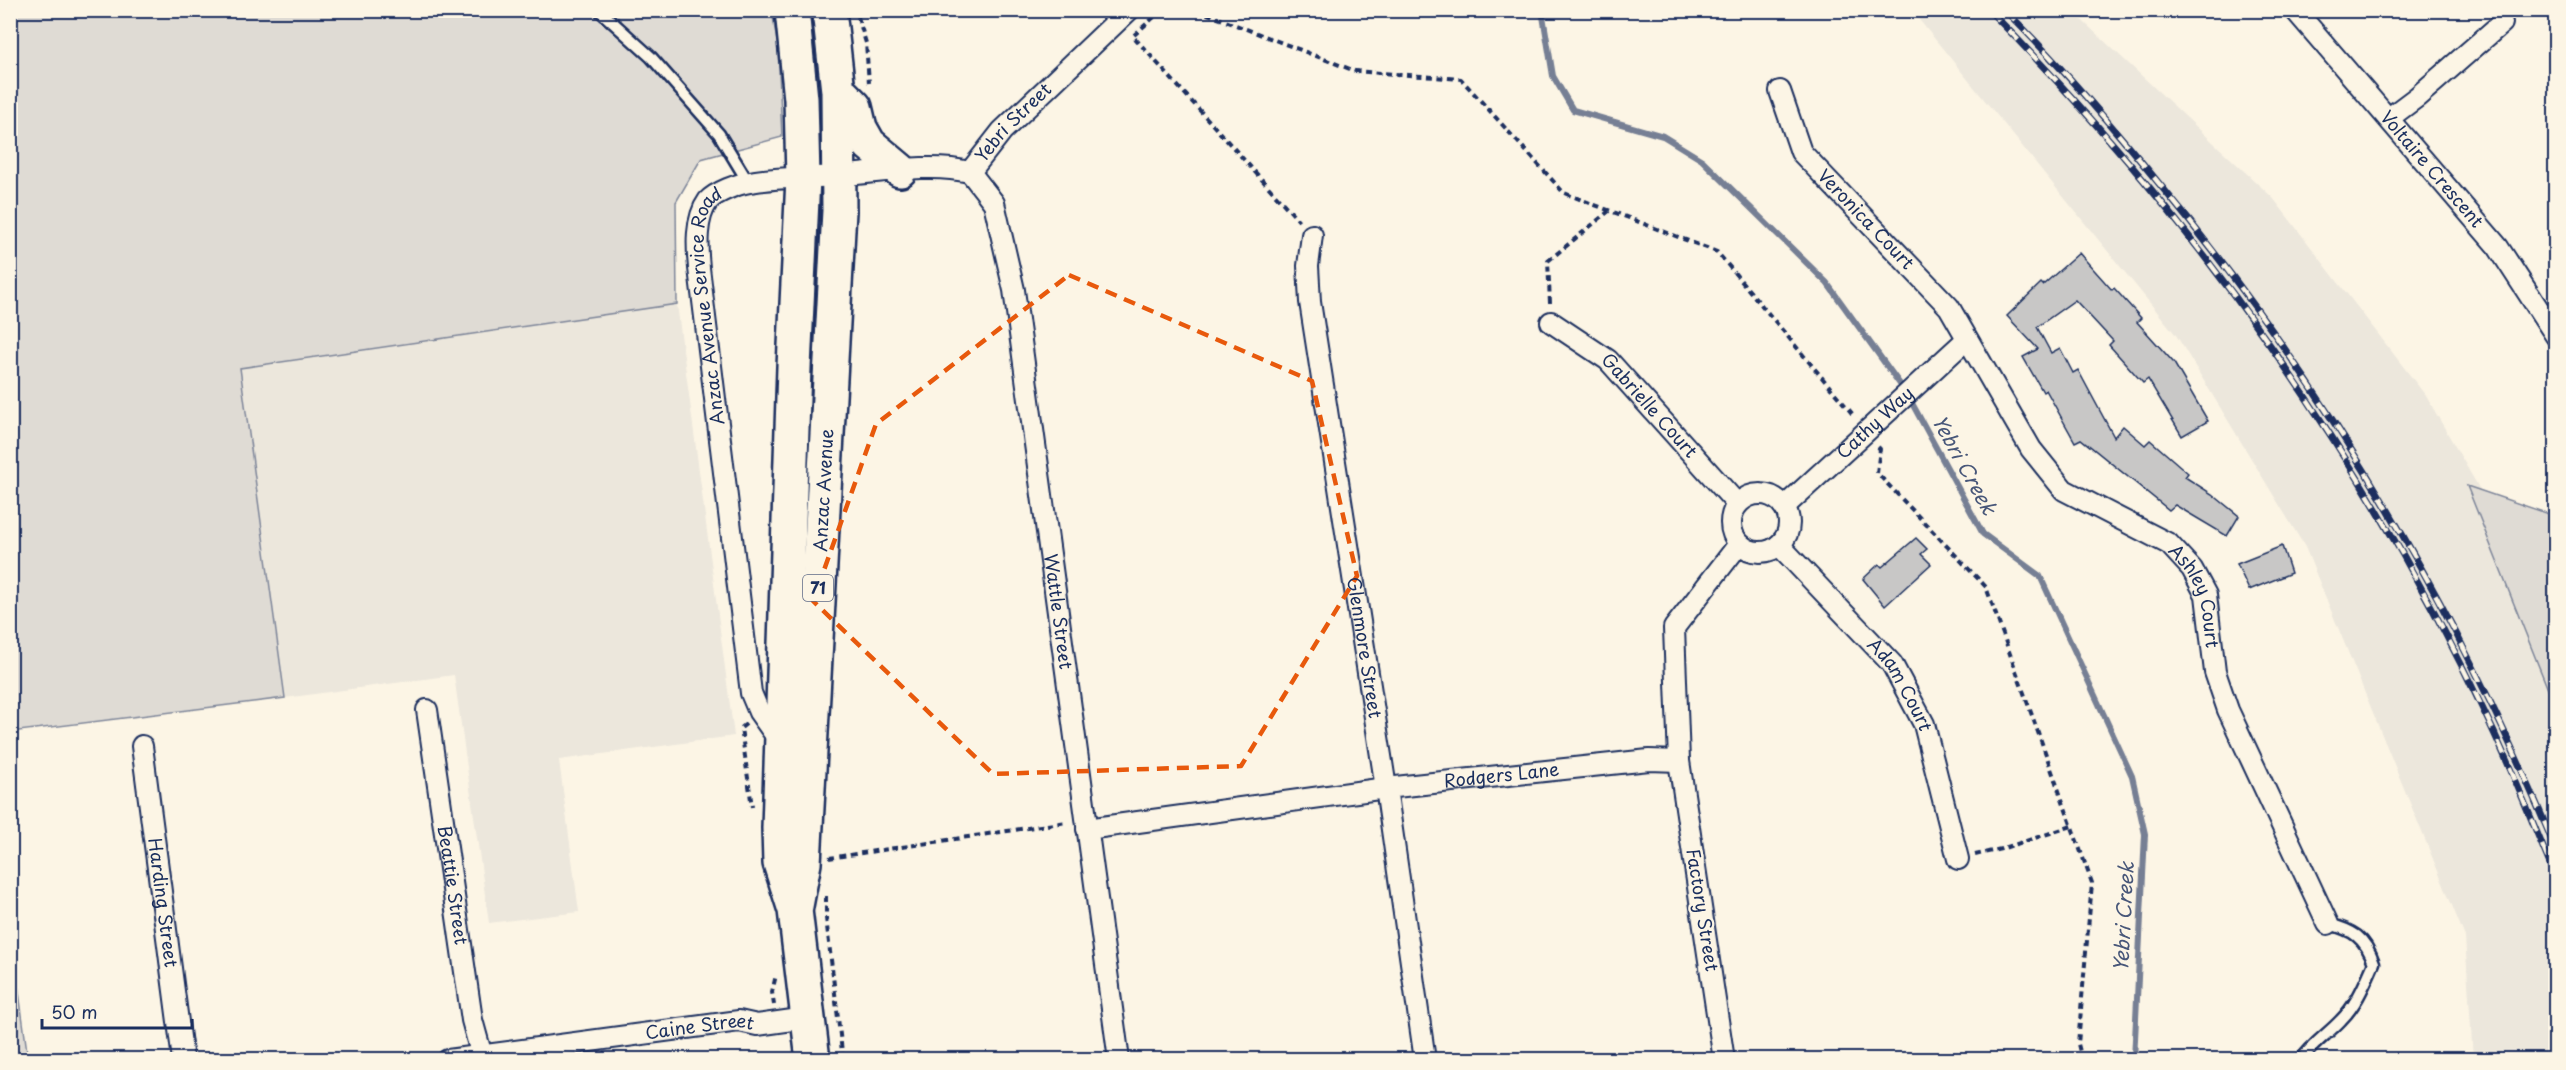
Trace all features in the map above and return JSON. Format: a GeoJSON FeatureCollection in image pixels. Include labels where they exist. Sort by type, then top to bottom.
{"type":"FeatureCollection","features":[{"type":"Feature","properties":{"kind":"highway","name":"Anzac Avenue"},"geometry":{"type":"LineString","coordinates":[[792,10],[801,99],[804,178],[794,367],[780,863],[795,910],[813,1059]]}},
{"type":"Feature","properties":{"kind":"highway","name":"Anzac Avenue"},"geometry":{"type":"LineString","coordinates":[[795,910],[804,863],[839,211],[838,91],[829,10]]}},
{"type":"Feature","properties":{"kind":"highway"},"geometry":{"type":"LineString","coordinates":[[838,91],[855,106],[860,128],[869,144],[900,170]]}},
{"type":"Feature","properties":{"kind":"street","name":"Yebri Street"},"geometry":{"type":"LineString","coordinates":[[839,176],[953,168],[970,172],[1002,131],[1129,10]]}},
{"type":"Feature","properties":{"kind":"street","name":"Voltaire Crescent"},"geometry":{"type":"LineString","coordinates":[[2295,10],[2498,247],[2556,336]]}},
{"type":"Feature","properties":{"kind":"street"},"geometry":{"type":"LineString","coordinates":[[2389,118],[2417,97],[2502,23]]}},
{"type":"Feature","properties":{"kind":"street","name":"Veronica Court"},"geometry":{"type":"LineString","coordinates":[[1780,91],[1801,152],[1949,307],[1967,339]]}},
{"type":"Feature","properties":{"kind":"street","name":"Wattle Street"},"geometry":{"type":"LineString","coordinates":[[970,172],[994,203],[1014,290],[1119,1059]]}},
{"type":"Feature","properties":{"kind":"street"},"geometry":{"type":"LineString","coordinates":[[804,178],[839,176]]}},
{"type":"Feature","properties":{"kind":"street","name":"Anzac Avenue Service Road"},"geometry":{"type":"LineString","coordinates":[[782,745],[759,712],[751,693],[741,543],[697,243],[701,219],[708,201],[720,193],[748,182],[804,178]]}},
{"type":"Feature","properties":{"kind":"street","name":"Glenmore Street"},"geometry":{"type":"LineString","coordinates":[[1312,235],[1308,266],[1310,302],[1386,788],[1425,1059]]}},
{"type":"Feature","properties":{"kind":"street","name":"Gabrielle Court"},"geometry":{"type":"LineString","coordinates":[[1551,321],[1608,360],[1737,504]]}},
{"type":"Feature","properties":{"kind":"street","name":"Cathy Way"},"geometry":{"type":"LineString","coordinates":[[1784,507],[1967,339]]}},
{"type":"Feature","properties":{"kind":"street","name":"Ashley Court"},"geometry":{"type":"LineString","coordinates":[[1967,339],[2031,449],[2064,490],[2169,544],[2192,569],[2206,595],[2215,672],[2228,710],[2328,924]]}},
{"type":"Feature","properties":{"kind":"street"},"geometry":{"type":"LineString","coordinates":[[1762,494],[1770,496],[1784,507],[1788,514],[1788,531],[1779,545],[1763,553],[1754,552],[1739,544],[1730,529],[1732,511],[1737,504],[1752,495],[1762,494]]}},
{"type":"Feature","properties":{"kind":"street"},"geometry":{"type":"LineString","coordinates":[[1679,761],[1674,628],[1739,544]]}},
{"type":"Feature","properties":{"kind":"street","name":"Adam Court"},"geometry":{"type":"LineString","coordinates":[[1779,545],[1892,664],[1924,724],[1958,859]]}},
{"type":"Feature","properties":{"kind":"street","name":"Beattie Street"},"geometry":{"type":"LineString","coordinates":[[427,710],[472,1020],[482,1057]]}},
{"type":"Feature","properties":{"kind":"street","name":"Harding Street"},"geometry":{"type":"LineString","coordinates":[[142,746],[183,1059]]}},
{"type":"Feature","properties":{"kind":"street","name":"Rodgers Lane"},"geometry":{"type":"LineString","coordinates":[[1087,829],[1386,788],[1649,760],[1679,761]]}},
{"type":"Feature","properties":{"kind":"street","name":"Factory Street"},"geometry":{"type":"LineString","coordinates":[[1679,761],[1724,1059]]}},
{"type":"Feature","properties":{"kind":"street","name":"Caine Street"},"geometry":{"type":"LineString","coordinates":[[448,1059],[482,1057],[738,1021],[758,1024],[807,1018]]}},
{"type":"Feature","properties":{"kind":"lane"},"geometry":{"type":"LineString","coordinates":[[599,10],[651,57],[719,134],[748,182]]}},
{"type":"Feature","properties":{"kind":"lane"},"geometry":{"type":"LineString","coordinates":[[2301,1059],[2313,1043],[2342,1020],[2361,992],[2373,963],[2368,948],[2351,930],[2328,924]]}},
{"type":"Feature","properties":{"kind":"path"},"geometry":{"type":"LineString","coordinates":[[1162,10],[1133,36],[1312,235]]}},
{"type":"Feature","properties":{"kind":"path"},"geometry":{"type":"LineString","coordinates":[[1197,10],[1355,71],[1461,79],[1564,193],[1717,252],[1880,449],[1877,474],[1986,588],[2092,884],[2078,1044],[2082,1059]]}},
{"type":"Feature","properties":{"kind":"path"},"geometry":{"type":"LineString","coordinates":[[1551,321],[1548,261],[1609,210]]}},
{"type":"Feature","properties":{"kind":"path"},"geometry":{"type":"LineString","coordinates":[[804,863],[1072,821],[1087,829]]}},
{"type":"Feature","properties":{"kind":"path"},"geometry":{"type":"LineString","coordinates":[[1958,859],[2001,849],[2072,826]]}},
{"type":"Feature","properties":{"kind":"path"},"geometry":{"type":"LineString","coordinates":[[831,963],[843,1059]]}},
{"type":"Feature","properties":{"kind":"highlighted area"},"geometry":{"type":"Polygon","coordinates":[[[1069,275],[1312,381],[1357,576],[1241,766],[993,774],[813,601],[876,424],[1069,275]]]}},
{"type":"Feature","properties":{"kind":"shaded area"},"geometry":{"type":"Polygon","coordinates":[[[10,11],[772,11],[778,48],[782,137],[701,159],[676,202],[677,304],[240,368],[285,698],[11,732],[10,11]]]}},
{"type":"Feature","properties":{"kind":"shaded area"},"geometry":{"type":"Polygon","coordinates":[[[1912,11],[2072,11],[2273,198],[2426,396],[2490,507],[2555,651],[2555,1059],[2473,1059],[2465,937],[2305,547],[2176,335],[1912,11]]]}},
{"type":"Feature","properties":{"kind":"shaded area"},"geometry":{"type":"Polygon","coordinates":[[[677,304],[734,736],[559,760],[579,912],[489,923],[454,675],[285,698],[240,368],[677,304]]]}},
{"type":"Feature","properties":{"kind":"shaded area"},"geometry":{"type":"Polygon","coordinates":[[[2467,486],[2555,516],[2555,707],[2467,486]]]}},
{"type":"Feature","properties":{"kind":"shaded area"},"geometry":{"type":"Polygon","coordinates":[[[11,933],[28,1059],[11,1059],[11,933]]]}},
{"type":"Feature","properties":{"kind":"building"},"geometry":{"type":"Polygon","coordinates":[[[2079,253],[2141,318],[2137,322],[2174,363],[2208,421],[2182,436],[2148,379],[2143,383],[2109,345],[2113,341],[2075,300],[2037,327],[2051,353],[2060,348],[2073,373],[2078,370],[2114,437],[2123,426],[2145,445],[2150,440],[2188,473],[2185,477],[2212,494],[2239,516],[2227,536],[2175,505],[2169,510],[2081,439],[2075,442],[2046,390],[2043,392],[2023,357],[2038,349],[2007,316],[2041,283],[2043,285],[2079,253]]]}},
{"type":"Feature","properties":{"kind":"building"},"geometry":{"type":"Polygon","coordinates":[[[1916,538],[1927,549],[1921,554],[1931,564],[1885,606],[1863,579],[1879,564],[1882,567],[1916,538]]]}},
{"type":"Feature","properties":{"kind":"building"},"geometry":{"type":"Polygon","coordinates":[[[2282,546],[2291,573],[2249,590],[2237,564],[2282,546]]]}},
{"type":"Feature","properties":{"kind":"waterway","name":"Yebri Creek"},"geometry":{"type":"LineString","coordinates":[[1542,10],[1553,76],[1573,110],[1663,136],[1702,160],[1827,283],[1907,394],[1983,534],[2040,576],[2132,776],[2145,834],[2134,1060]]}},
{"type":"Feature","properties":{"kind":"railway"},"geometry":{"type":"LineString","coordinates":[[1989,10],[2064,89],[2205,257],[2270,346],[2331,437],[2389,530],[2442,626],[2499,743],[2556,878]]}},
{"type":"Feature","properties":{"kind":"railway"},"geometry":{"type":"LineString","coordinates":[[2005,10],[2045,51],[2157,181],[2276,336],[2331,417],[2382,500],[2430,585],[2517,760],[2556,850]]}}]}
